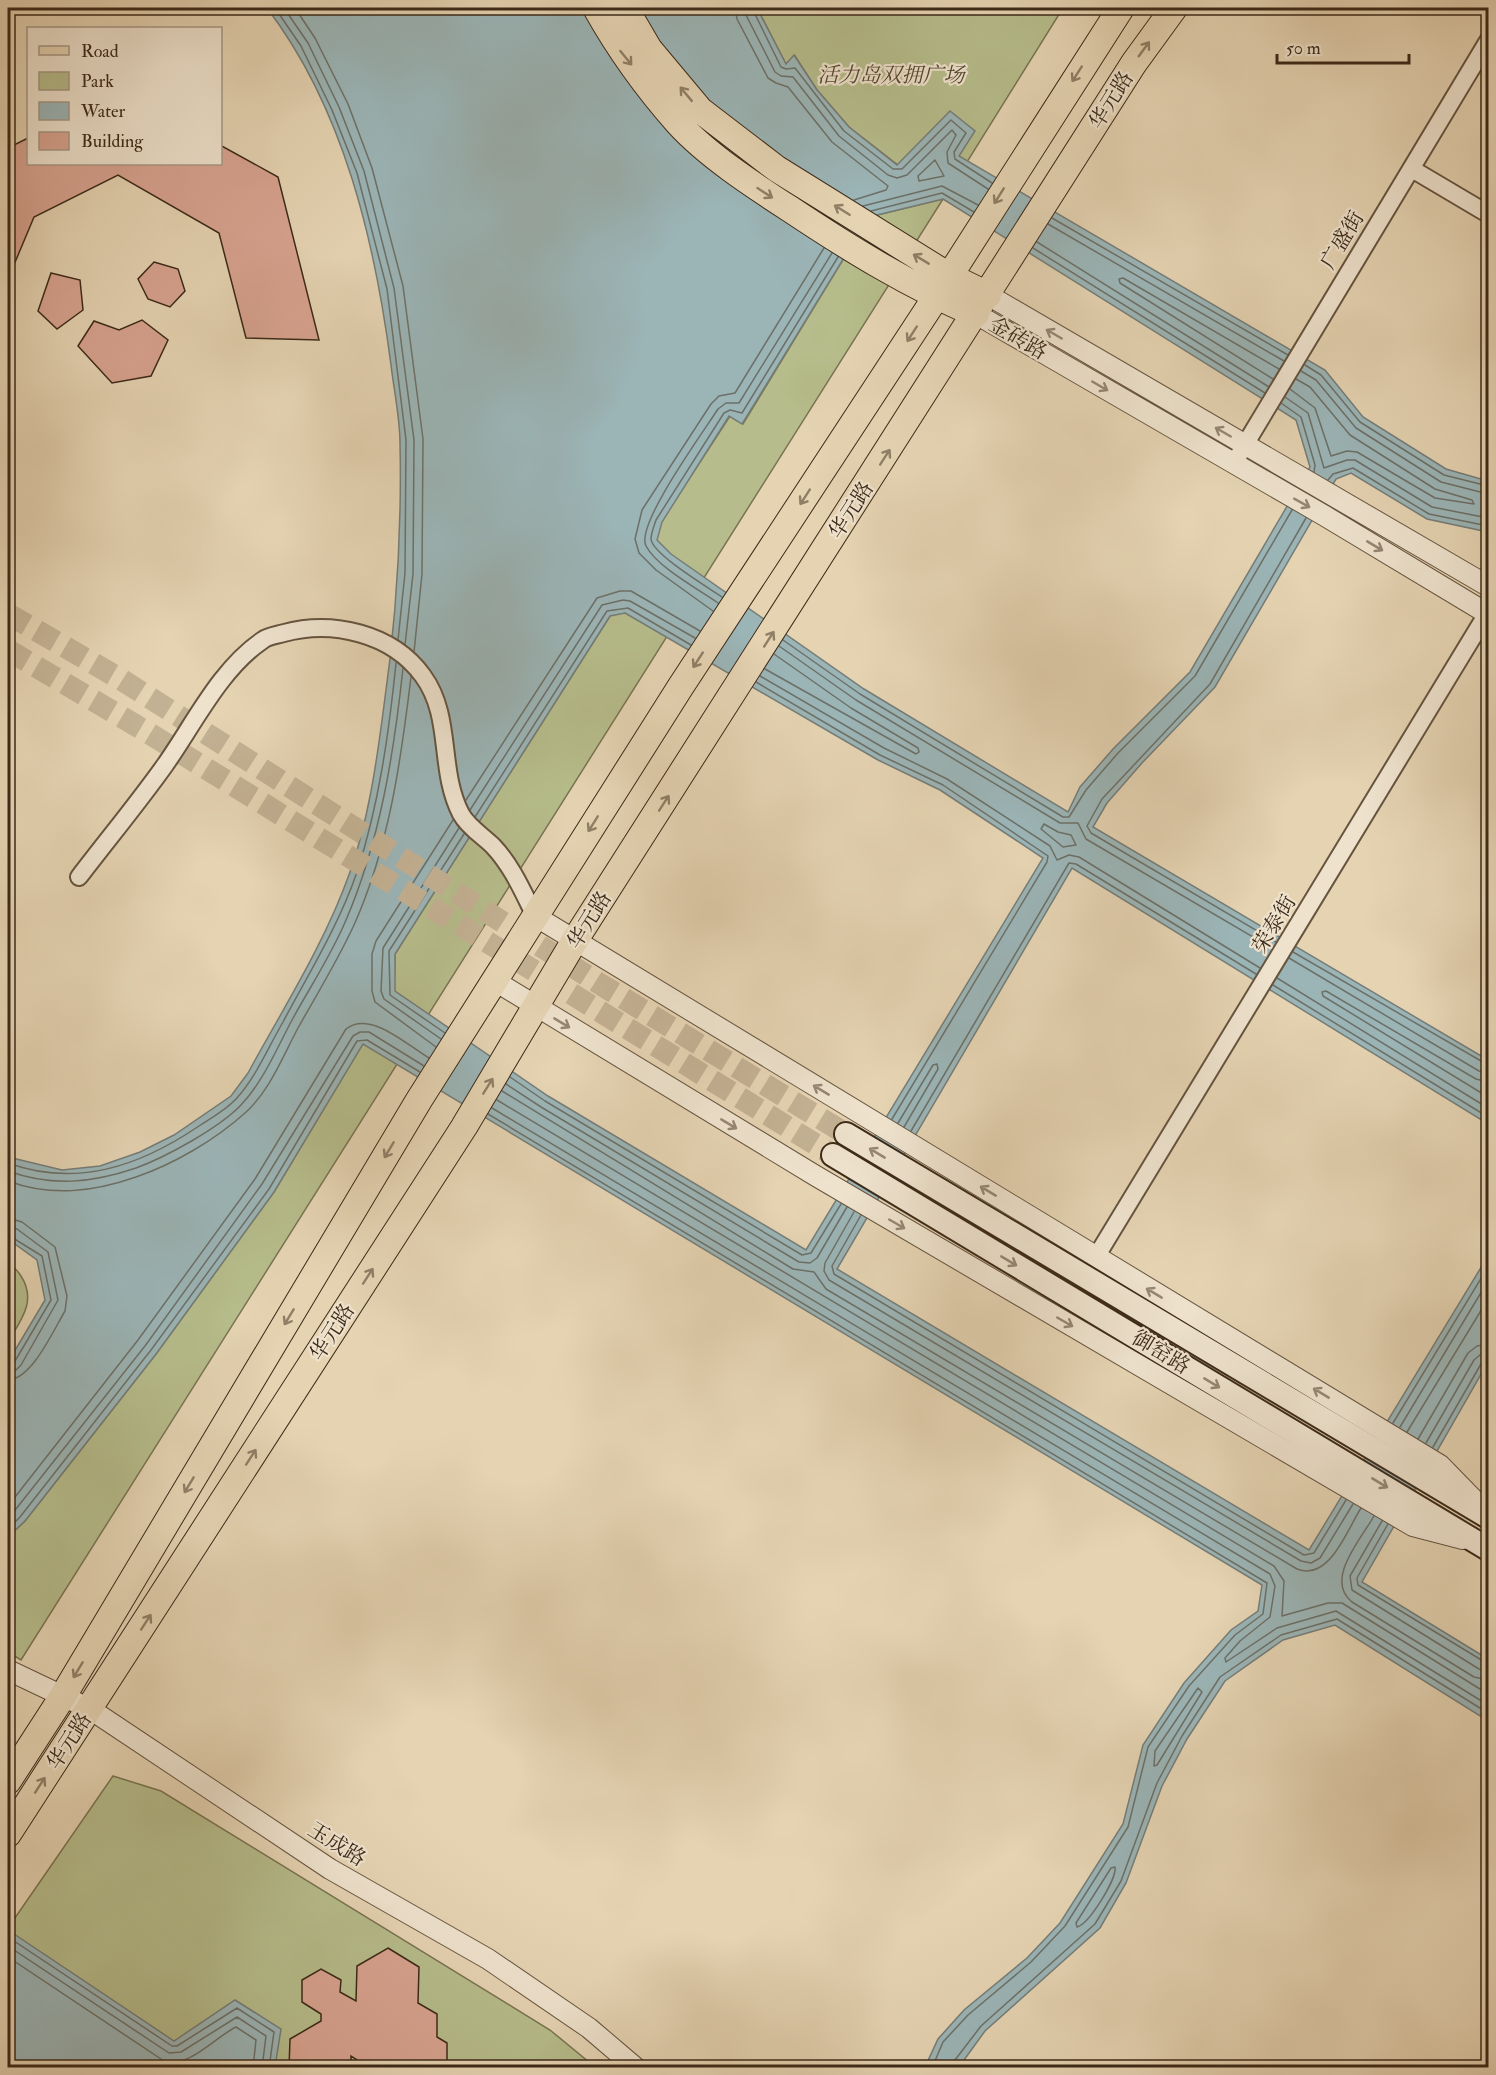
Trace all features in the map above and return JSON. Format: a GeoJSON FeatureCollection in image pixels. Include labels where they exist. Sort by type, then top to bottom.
{"type":"FeatureCollection","features":[{"type":"Feature","properties":{"kind":"main road","name":"金砖路"},"geometry":{"type":"LineString","coordinates":[[596,8],[617,46],[679,124],[747,182],[865,259],[943,287],[982,305]]}},
{"type":"Feature","properties":{"kind":"main road","name":"金砖路"},"geometry":{"type":"LineString","coordinates":[[625,8],[649,49],[700,110],[777,169],[891,242],[943,287]]}},
{"type":"Feature","properties":{"kind":"main road","name":"华元路"},"geometry":{"type":"LineString","coordinates":[[8,1781],[63,1696],[419,1100],[681,686],[943,287],[1021,160],[1121,8]]}},
{"type":"Feature","properties":{"kind":"main road","name":"华元路"},"geometry":{"type":"LineString","coordinates":[[8,1834],[464,1127],[575,940],[1014,255],[1134,63],[1174,8]]}},
{"type":"Feature","properties":{"kind":"main road","name":"御窑路"},"geometry":{"type":"LineString","coordinates":[[846,1134],[1366,1432],[1436,1474],[1488,1516]]}},
{"type":"Feature","properties":{"kind":"main road","name":"御窑路"},"geometry":{"type":"LineString","coordinates":[[833,1155],[1416,1516],[1486,1546]]}},
{"type":"Feature","properties":{"kind":"street","name":"广盛街"},"geometry":{"type":"LineString","coordinates":[[1234,463],[1488,41]]}},
{"type":"Feature","properties":{"kind":"street"},"geometry":{"type":"LineString","coordinates":[[1412,169],[1488,214]]}},
{"type":"Feature","properties":{"kind":"street","name":"金砖路"},"geometry":{"type":"LineString","coordinates":[[982,305],[1245,445],[1488,586]]}},
{"type":"Feature","properties":{"kind":"street","name":"金砖路"},"geometry":{"type":"LineString","coordinates":[[982,305],[1278,490],[1488,613]]}},
{"type":"Feature","properties":{"kind":"street","name":"荣泰街"},"geometry":{"type":"LineString","coordinates":[[1096,1257],[1301,924],[1488,613]]}},
{"type":"Feature","properties":{"kind":"street"},"geometry":{"type":"LineString","coordinates":[[79,877],[164,767],[228,673],[264,639],[305,628],[338,628],[387,643],[422,675],[438,700],[455,801],[463,817],[494,847],[515,876],[535,916],[1096,1257],[1366,1432]]}},
{"type":"Feature","properties":{"kind":"street"},"geometry":{"type":"LineString","coordinates":[[495,981],[816,1176],[1335,1480],[1416,1516]]}},
{"type":"Feature","properties":{"kind":"street","name":"玉成路"},"geometry":{"type":"LineString","coordinates":[[8,1670],[90,1709],[330,1869],[488,1959],[589,2028],[636,2067]]}},
{"type":"Feature","properties":{"kind":"green space","name":"活力岛双拥广场"},"geometry":{"type":"Polygon","coordinates":[[[757,8],[1063,8],[967,162],[959,156],[898,165],[849,127],[817,90],[795,56],[786,64],[757,8]]]}},
{"type":"Feature","properties":{"kind":"green space"},"geometry":{"type":"Polygon","coordinates":[[[943,199],[21,1660],[8,1652],[8,1537],[25,1521],[156,1354],[274,1192],[394,991],[395,954],[610,616],[661,522],[730,416],[743,424],[869,217],[943,199]]]}},
{"type":"Feature","properties":{"kind":"green space"},"geometry":{"type":"Polygon","coordinates":[[[8,1262],[21,1276],[28,1294],[25,1310],[8,1342],[8,1262]]]}},
{"type":"Feature","properties":{"kind":"green space"},"geometry":{"type":"Polygon","coordinates":[[[113,1776],[161,1791],[550,2030],[595,2067],[8,2068],[8,1928],[113,1776]]]}},
{"type":"Feature","properties":{"kind":"water"},"geometry":{"type":"Polygon","coordinates":[[[267,8],[757,8],[786,64],[794,55],[817,90],[849,127],[897,165],[950,111],[975,131],[959,156],[1325,370],[1363,417],[1446,469],[1488,481],[1488,532],[1427,519],[1351,473],[1336,479],[1215,687],[1107,803],[1093,827],[1488,1060],[1488,1124],[1072,868],[837,1269],[1309,1550],[1488,1256],[1488,1362],[1362,1582],[1488,1659],[1488,1721],[1335,1625],[1283,1640],[1225,1681],[1187,1739],[1162,1786],[1126,1883],[1100,1928],[985,2031],[959,2067],[925,2067],[938,2039],[964,2010],[1027,1958],[1060,1923],[1123,1824],[1143,1745],[1184,1683],[1231,1630],[1258,1611],[1262,1585],[363,1044],[274,1192],[156,1354],[25,1521],[8,1537],[8,1362],[45,1300],[37,1260],[8,1239],[8,1157],[62,1170],[100,1166],[140,1152],[174,1135],[231,1096],[248,1073],[329,924],[350,872],[371,793],[388,679],[395,612],[400,511],[399,424],[376,272],[352,178],[317,89],[294,47],[267,8]],[[943,199],[869,217],[742,424],[729,416],[662,522],[657,540],[671,554],[864,689],[1068,812],[1080,787],[1113,749],[1190,672],[1310,467],[1296,420],[943,199]],[[625,613],[610,616],[395,954],[395,991],[548,1096],[806,1250],[1043,858],[940,790],[878,760],[625,613]]]}},
{"type":"Feature","properties":{"kind":"water"},"geometry":{"type":"Polygon","coordinates":[[[8,1930],[174,2041],[235,2000],[281,2029],[275,2067],[21,2067],[8,2060],[8,1930]]]}},
{"type":"Feature","properties":{"kind":"building"},"geometry":{"type":"Polygon","coordinates":[[[27,138],[27,165],[222,165],[222,146],[278,177],[319,340],[246,338],[219,233],[118,175],[34,217],[8,279],[8,148],[27,138]]]}},
{"type":"Feature","properties":{"kind":"building"},"geometry":{"type":"Polygon","coordinates":[[[154,262],[178,269],[185,291],[170,307],[148,299],[138,279],[154,262]]]}},
{"type":"Feature","properties":{"kind":"building"},"geometry":{"type":"Polygon","coordinates":[[[51,273],[80,280],[83,310],[57,329],[38,311],[51,273]]]}},
{"type":"Feature","properties":{"kind":"building"},"geometry":{"type":"Polygon","coordinates":[[[142,320],[168,340],[151,376],[112,383],[78,346],[94,321],[119,330],[142,320]]]}},
{"type":"Feature","properties":{"kind":"building"},"geometry":{"type":"Polygon","coordinates":[[[388,1948],[419,1967],[418,2003],[437,2014],[437,2037],[447,2043],[447,2068],[370,2068],[351,2056],[351,2068],[289,2068],[290,2039],[321,2021],[321,2014],[302,2002],[302,1980],[321,1969],[341,1980],[340,1992],[356,2001],[357,1966],[388,1948]]]}},
{"type":"Feature","properties":{"kind":"tunnel"},"geometry":{"type":"LineString","coordinates":[[8,614],[122,680],[600,984],[846,1134]]}},
{"type":"Feature","properties":{"kind":"tunnel"},"geometry":{"type":"LineString","coordinates":[[8,650],[142,729],[833,1155]]}}]}
